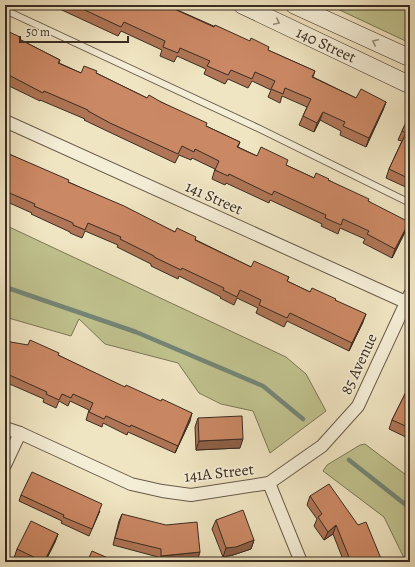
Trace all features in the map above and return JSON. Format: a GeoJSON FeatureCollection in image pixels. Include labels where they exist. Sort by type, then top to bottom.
{"type":"FeatureCollection","features":[{"type":"Feature","properties":{"kind":"main road","name":"140 Street"},"geometry":{"type":"LineString","coordinates":[[242,5],[410,85]]}},
{"type":"Feature","properties":{"kind":"main road","name":"140 Street"},"geometry":{"type":"LineString","coordinates":[[294,5],[410,58]]}},
{"type":"Feature","properties":{"kind":"street","name":"141 Street"},"geometry":{"type":"LineString","coordinates":[[5,121],[409,300]]}},
{"type":"Feature","properties":{"kind":"street","name":"85 Avenue"},"geometry":{"type":"LineString","coordinates":[[269,483],[322,446],[358,406],[409,300]]}},
{"type":"Feature","properties":{"kind":"street","name":"141A Street"},"geometry":{"type":"LineString","coordinates":[[5,428],[20,432],[131,484],[162,491],[191,495],[269,483],[302,562]]}},
{"type":"Feature","properties":{"kind":"street"},"geometry":{"type":"LineString","coordinates":[[5,465],[20,432]]}},
{"type":"Feature","properties":{"kind":"lane"},"geometry":{"type":"LineString","coordinates":[[5,10],[253,126],[410,203]]}},
{"type":"Feature","properties":{"kind":"green space"},"geometry":{"type":"Polygon","coordinates":[[[329,5],[410,5],[410,43],[329,5]]]}},
{"type":"Feature","properties":{"kind":"green space"},"geometry":{"type":"Polygon","coordinates":[[[5,225],[286,357],[306,374],[326,411],[270,453],[253,411],[221,404],[199,393],[178,363],[105,344],[79,319],[71,336],[5,317],[5,225]]]}},
{"type":"Feature","properties":{"kind":"green space"},"geometry":{"type":"Polygon","coordinates":[[[365,444],[410,478],[410,562],[406,562],[384,517],[323,471],[327,465],[360,445],[365,444]]]}},
{"type":"Feature","properties":{"kind":"building"},"geometry":{"type":"Polygon","coordinates":[[[74,5],[174,5],[172,8],[214,27],[215,25],[250,41],[251,38],[269,47],[268,50],[315,71],[312,77],[356,98],[361,89],[386,102],[369,138],[343,126],[345,122],[323,112],[317,123],[303,116],[311,99],[285,88],[283,94],[271,89],[275,81],[255,72],[252,79],[231,70],[228,75],[207,66],[210,61],[180,48],[178,53],[163,47],[165,41],[124,22],[121,27],[74,5]]]}},
{"type":"Feature","properties":{"kind":"building"},"geometry":{"type":"Polygon","coordinates":[[[5,30],[60,60],[58,63],[81,73],[84,66],[97,71],[96,73],[147,98],[149,95],[207,123],[206,126],[240,142],[237,147],[257,156],[261,147],[288,160],[286,165],[314,178],[316,173],[329,179],[328,180],[369,199],[368,201],[409,222],[395,249],[367,234],[369,231],[343,219],[341,225],[325,218],[326,215],[274,191],[272,195],[229,174],[228,176],[215,170],[219,161],[195,149],[194,152],[182,146],[178,154],[110,123],[88,110],[44,91],[43,93],[5,73],[5,30]]]}},
{"type":"Feature","properties":{"kind":"building"},"geometry":{"type":"Polygon","coordinates":[[[410,114],[410,179],[389,169],[406,133],[402,131],[410,114]]]}},
{"type":"Feature","properties":{"kind":"building"},"geometry":{"type":"Polygon","coordinates":[[[5,151],[69,180],[68,182],[124,206],[175,232],[177,228],[196,237],[195,240],[251,267],[254,261],[289,277],[287,281],[310,292],[312,288],[366,314],[352,343],[290,313],[287,318],[259,305],[261,300],[240,290],[237,297],[223,290],[224,288],[182,268],[181,270],[154,257],[120,239],[121,237],[88,223],[85,230],[73,225],[73,223],[34,206],[35,204],[5,191],[5,151]]]}},
{"type":"Feature","properties":{"kind":"building"},"geometry":{"type":"Polygon","coordinates":[[[30,340],[59,353],[58,355],[125,387],[126,385],[192,413],[178,446],[131,425],[130,427],[106,416],[104,419],[89,412],[93,403],[73,394],[71,398],[62,394],[59,400],[46,394],[47,392],[5,373],[5,341],[28,345],[30,340]]]}},
{"type":"Feature","properties":{"kind":"building"},"geometry":{"type":"Polygon","coordinates":[[[410,384],[410,428],[392,420],[410,384]]]}},
{"type":"Feature","properties":{"kind":"building"},"geometry":{"type":"Polygon","coordinates":[[[242,416],[243,439],[199,441],[198,418],[242,416]]]}},
{"type":"Feature","properties":{"kind":"building"},"geometry":{"type":"Polygon","coordinates":[[[32,472],[102,504],[92,529],[63,517],[64,515],[21,495],[32,472]]]}},
{"type":"Feature","properties":{"kind":"building"},"geometry":{"type":"Polygon","coordinates":[[[329,484],[358,525],[366,522],[382,561],[384,559],[385,562],[351,562],[336,525],[328,532],[318,517],[322,514],[310,496],[329,484]]]}},
{"type":"Feature","properties":{"kind":"building"},"geometry":{"type":"Polygon","coordinates":[[[243,510],[254,540],[236,547],[226,548],[216,520],[243,510]]]}},
{"type":"Feature","properties":{"kind":"building"},"geometry":{"type":"Polygon","coordinates":[[[122,514],[166,525],[197,522],[200,552],[161,556],[161,549],[115,538],[122,514]]]}},
{"type":"Feature","properties":{"kind":"building"},"geometry":{"type":"Polygon","coordinates":[[[31,521],[58,534],[44,562],[17,549],[31,521]]]}},
{"type":"Feature","properties":{"kind":"building"},"geometry":{"type":"Polygon","coordinates":[[[92,551],[117,562],[87,562],[92,551]]]}},
{"type":"Feature","properties":{"kind":"building"},"geometry":{"type":"Polygon","coordinates":[[[274,558],[275,562],[262,562],[274,558]]]}},
{"type":"Feature","properties":{"kind":"waterway"},"geometry":{"type":"LineString","coordinates":[[5,287],[136,332],[263,386],[303,419]]}},
{"type":"Feature","properties":{"kind":"waterway"},"geometry":{"type":"LineString","coordinates":[[349,460],[406,505],[410,513]]}}]}
